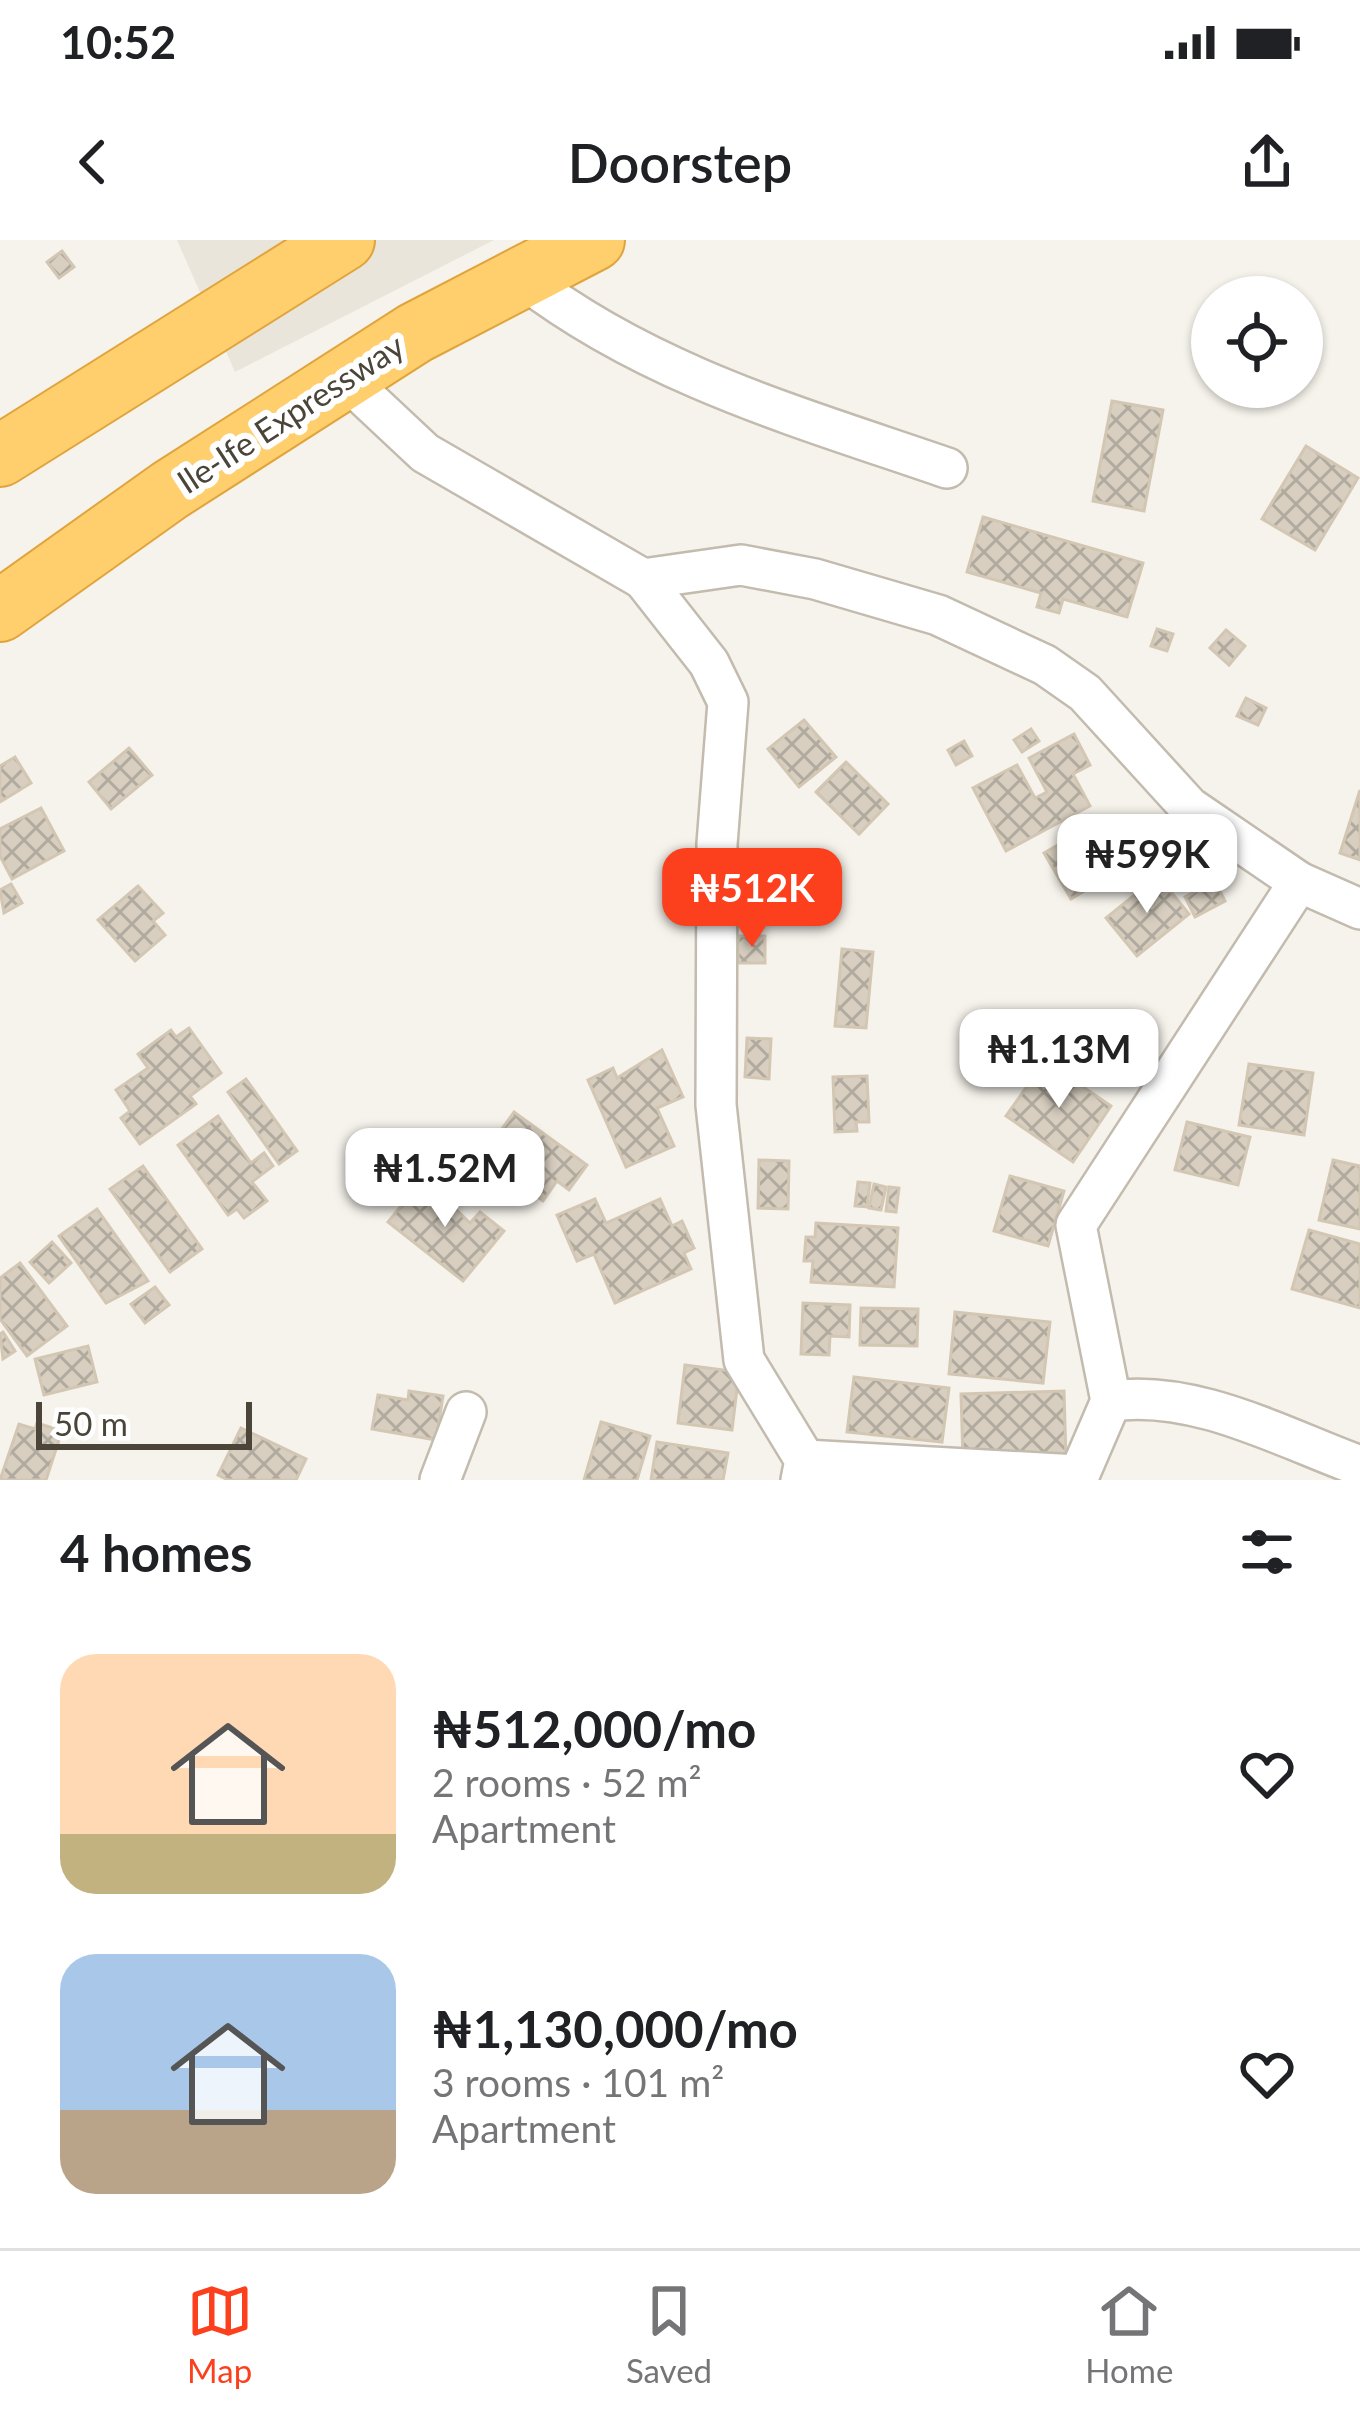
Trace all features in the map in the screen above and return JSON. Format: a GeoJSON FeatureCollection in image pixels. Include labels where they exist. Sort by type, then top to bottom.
{"type":"FeatureCollection","features":[{"type":"Feature","properties":{"kind":"highway"},"geometry":{"type":"LineString","coordinates":[[2,451],[344,240]]}},
{"type":"Feature","properties":{"kind":"highway","name":"Ile-Ife Expressway"},"geometry":{"type":"LineString","coordinates":[[0,611],[170,490],[415,333],[594,240]]}},
{"type":"Feature","properties":{"kind":"street"},"geometry":{"type":"LineString","coordinates":[[523,278],[581,322],[701,383],[947,468]]}},
{"type":"Feature","properties":{"kind":"street"},"geometry":{"type":"LineString","coordinates":[[346,379],[425,453],[643,579],[709,662],[728,702],[717,844],[716,1105],[744,1360],[803,1470],[1077,1478],[1111,1401],[1076,1226],[1299,882]]}},
{"type":"Feature","properties":{"kind":"street"},"geometry":{"type":"LineString","coordinates":[[643,579],[741,565],[938,615],[1045,664],[1085,694],[1189,807],[1299,882],[1360,909]]}},
{"type":"Feature","properties":{"kind":"street"},"geometry":{"type":"LineString","coordinates":[[1111,1401],[1150,1395],[1183,1402],[1360,1466]]}},
{"type":"Feature","properties":{"kind":"street"},"geometry":{"type":"LineString","coordinates":[[440,1480],[466,1412]]}},
{"type":"Feature","properties":{"kind":"shaded area"},"geometry":{"type":"Polygon","coordinates":[[[177,240],[494,240],[235,372],[177,240]]]}},
{"type":"Feature","properties":{"kind":"building"},"geometry":{"type":"Polygon","coordinates":[[[62,251],[74,267],[59,278],[47,262],[62,251]]]}},
{"type":"Feature","properties":{"kind":"building"},"geometry":{"type":"Polygon","coordinates":[[[1112,401],[1163,410],[1144,511],[1093,501],[1112,401]]]}},
{"type":"Feature","properties":{"kind":"building"},"geometry":{"type":"Polygon","coordinates":[[[1306,446],[1358,478],[1315,550],[1262,519],[1306,446]]]}},
{"type":"Feature","properties":{"kind":"building"},"geometry":{"type":"Polygon","coordinates":[[[983,517],[1143,563],[1127,617],[1063,599],[1059,613],[1037,607],[1041,593],[967,572],[983,517]]]}},
{"type":"Feature","properties":{"kind":"building"},"geometry":{"type":"Polygon","coordinates":[[[1157,629],[1173,634],[1167,651],[1151,646],[1157,629]]]}},
{"type":"Feature","properties":{"kind":"building"},"geometry":{"type":"Polygon","coordinates":[[[1226,630],[1245,646],[1229,665],[1210,648],[1226,630]]]}},
{"type":"Feature","properties":{"kind":"building"},"geometry":{"type":"Polygon","coordinates":[[[1246,698],[1266,708],[1258,725],[1237,716],[1246,698]]]}},
{"type":"Feature","properties":{"kind":"building"},"geometry":{"type":"Polygon","coordinates":[[[804,720],[836,757],[799,787],[768,749],[804,720]]]}},
{"type":"Feature","properties":{"kind":"building"},"geometry":{"type":"Polygon","coordinates":[[[1031,729],[1039,741],[1022,752],[1014,740],[1031,729]]]}},
{"type":"Feature","properties":{"kind":"building"},"geometry":{"type":"Polygon","coordinates":[[[1074,734],[1090,765],[1073,774],[1090,806],[1006,851],[973,788],[1017,765],[1035,798],[1047,792],[1029,758],[1074,734]]]}},
{"type":"Feature","properties":{"kind":"building"},"geometry":{"type":"Polygon","coordinates":[[[964,741],[972,756],[956,765],[948,750],[964,741]]]}},
{"type":"Feature","properties":{"kind":"building"},"geometry":{"type":"Polygon","coordinates":[[[129,748],[152,775],[111,809],[89,782],[129,748]]]}},
{"type":"Feature","properties":{"kind":"building"},"geometry":{"type":"Polygon","coordinates":[[[15,757],[31,783],[0,802],[0,766],[15,757]]]}},
{"type":"Feature","properties":{"kind":"building"},"geometry":{"type":"Polygon","coordinates":[[[846,762],[888,804],[859,834],[816,792],[846,762]]]}},
{"type":"Feature","properties":{"kind":"building"},"geometry":{"type":"Polygon","coordinates":[[[1360,790],[1360,860],[1340,853],[1360,790]]]}},
{"type":"Feature","properties":{"kind":"building"},"geometry":{"type":"Polygon","coordinates":[[[41,808],[64,851],[12,879],[0,856],[0,829],[41,808]]]}},
{"type":"Feature","properties":{"kind":"building"},"geometry":{"type":"Polygon","coordinates":[[[1103,819],[1129,864],[1071,899],[1044,853],[1103,819]]]}},
{"type":"Feature","properties":{"kind":"building"},"geometry":{"type":"Polygon","coordinates":[[[789,875],[806,884],[794,906],[778,897],[789,875]]]}},
{"type":"Feature","properties":{"kind":"building"},"geometry":{"type":"Polygon","coordinates":[[[1158,876],[1189,914],[1137,956],[1106,918],[1158,876]]]}},
{"type":"Feature","properties":{"kind":"building"},"geometry":{"type":"Polygon","coordinates":[[[1215,881],[1225,901],[1195,917],[1185,897],[1215,881]]]}},
{"type":"Feature","properties":{"kind":"building"},"geometry":{"type":"Polygon","coordinates":[[[11,884],[22,903],[4,913],[0,890],[11,884]]]}},
{"type":"Feature","properties":{"kind":"building"},"geometry":{"type":"Polygon","coordinates":[[[138,886],[163,913],[153,921],[165,935],[135,961],[98,920],[138,886]]]}},
{"type":"Feature","properties":{"kind":"building"},"geometry":{"type":"Polygon","coordinates":[[[738,936],[765,936],[765,963],[738,963],[738,936]]]}},
{"type":"Feature","properties":{"kind":"building"},"geometry":{"type":"Polygon","coordinates":[[[842,949],[873,952],[866,1028],[835,1026],[842,949]]]}},
{"type":"Feature","properties":{"kind":"building"},"geometry":{"type":"Polygon","coordinates":[[[189,1028],[221,1073],[190,1096],[196,1104],[140,1144],[121,1118],[130,1111],[116,1090],[148,1068],[138,1054],[171,1030],[176,1037],[189,1028]]]}},
{"type":"Feature","properties":{"kind":"building"},"geometry":{"type":"Polygon","coordinates":[[[747,1038],[771,1039],[769,1079],[745,1077],[747,1038]]]}},
{"type":"Feature","properties":{"kind":"building"},"geometry":{"type":"Polygon","coordinates":[[[662,1050],[683,1097],[657,1108],[674,1146],[626,1167],[588,1080],[613,1068],[617,1078],[662,1050]]]}},
{"type":"Feature","properties":{"kind":"building"},"geometry":{"type":"Polygon","coordinates":[[[1045,1061],[1111,1106],[1073,1162],[1006,1116],[1045,1061]]]}},
{"type":"Feature","properties":{"kind":"building"},"geometry":{"type":"Polygon","coordinates":[[[1249,1064],[1313,1073],[1304,1135],[1239,1125],[1249,1064]]]}},
{"type":"Feature","properties":{"kind":"building"},"geometry":{"type":"Polygon","coordinates":[[[867,1076],[869,1122],[856,1122],[857,1131],[835,1132],[833,1077],[867,1076]]]}},
{"type":"Feature","properties":{"kind":"building"},"geometry":{"type":"Polygon","coordinates":[[[246,1079],[297,1151],[279,1164],[228,1092],[246,1079]]]}},
{"type":"Feature","properties":{"kind":"building"},"geometry":{"type":"Polygon","coordinates":[[[514,1112],[587,1165],[569,1190],[557,1181],[543,1201],[482,1157],[514,1112]]]}},
{"type":"Feature","properties":{"kind":"building"},"geometry":{"type":"Polygon","coordinates":[[[218,1116],[251,1163],[264,1153],[273,1166],[252,1182],[267,1201],[244,1218],[237,1209],[228,1215],[178,1145],[218,1116]]]}},
{"type":"Feature","properties":{"kind":"building"},"geometry":{"type":"Polygon","coordinates":[[[1187,1122],[1250,1137],[1238,1185],[1175,1170],[1187,1122]]]}},
{"type":"Feature","properties":{"kind":"building"},"geometry":{"type":"Polygon","coordinates":[[[759,1160],[789,1161],[788,1209],[758,1208],[759,1160]]]}},
{"type":"Feature","properties":{"kind":"building"},"geometry":{"type":"Polygon","coordinates":[[[1333,1160],[1360,1166],[1360,1229],[1319,1220],[1333,1160]]]}},
{"type":"Feature","properties":{"kind":"building"},"geometry":{"type":"Polygon","coordinates":[[[143,1166],[202,1249],[170,1272],[110,1189],[143,1166]]]}},
{"type":"Feature","properties":{"kind":"building"},"geometry":{"type":"Polygon","coordinates":[[[1010,1176],[1064,1191],[1048,1246],[994,1231],[1010,1176]]]}},
{"type":"Feature","properties":{"kind":"building"},"geometry":{"type":"Polygon","coordinates":[[[424,1178],[470,1223],[480,1212],[504,1231],[463,1281],[388,1222],[424,1178]]]}},
{"type":"Feature","properties":{"kind":"building"},"geometry":{"type":"Polygon","coordinates":[[[858,1182],[870,1183],[867,1207],[855,1206],[858,1182]]]}},
{"type":"Feature","properties":{"kind":"building"},"geometry":{"type":"Polygon","coordinates":[[[874,1184],[886,1187],[881,1210],[869,1208],[874,1184]]]}},
{"type":"Feature","properties":{"kind":"building"},"geometry":{"type":"Polygon","coordinates":[[[889,1187],[899,1188],[896,1212],[886,1211],[889,1187]]]}},
{"type":"Feature","properties":{"kind":"building"},"geometry":{"type":"Polygon","coordinates":[[[595,1199],[606,1223],[660,1199],[672,1226],[682,1221],[694,1248],[684,1253],[691,1269],[615,1303],[594,1254],[577,1261],[557,1215],[595,1199]]]}},
{"type":"Feature","properties":{"kind":"building"},"geometry":{"type":"Polygon","coordinates":[[[97,1209],[148,1281],[106,1303],[59,1236],[97,1209]]]}},
{"type":"Feature","properties":{"kind":"building"},"geometry":{"type":"Polygon","coordinates":[[[816,1223],[898,1228],[894,1287],[811,1282],[813,1261],[804,1261],[806,1237],[815,1237],[816,1223]]]}},
{"type":"Feature","properties":{"kind":"building"},"geometry":{"type":"Polygon","coordinates":[[[1309,1230],[1360,1244],[1360,1308],[1292,1289],[1309,1230]]]}},
{"type":"Feature","properties":{"kind":"building"},"geometry":{"type":"Polygon","coordinates":[[[52,1242],[71,1263],[49,1283],[30,1262],[52,1242]]]}},
{"type":"Feature","properties":{"kind":"building"},"geometry":{"type":"Polygon","coordinates":[[[20,1263],[67,1326],[27,1356],[0,1319],[0,1278],[20,1263]]]}},
{"type":"Feature","properties":{"kind":"building"},"geometry":{"type":"Polygon","coordinates":[[[155,1287],[169,1305],[145,1323],[131,1304],[155,1287]]]}},
{"type":"Feature","properties":{"kind":"building"},"geometry":{"type":"Polygon","coordinates":[[[803,1303],[850,1305],[849,1337],[830,1336],[829,1355],[801,1354],[803,1303]]]}},
{"type":"Feature","properties":{"kind":"building"},"geometry":{"type":"Polygon","coordinates":[[[861,1308],[918,1309],[917,1346],[860,1345],[861,1308]]]}},
{"type":"Feature","properties":{"kind":"building"},"geometry":{"type":"Polygon","coordinates":[[[955,1312],[1050,1322],[1043,1383],[949,1374],[955,1312]]]}},
{"type":"Feature","properties":{"kind":"building"},"geometry":{"type":"Polygon","coordinates":[[[0,1334],[15,1351],[3,1359],[0,1334]]]}},
{"type":"Feature","properties":{"kind":"building"},"geometry":{"type":"Polygon","coordinates":[[[88,1346],[97,1382],[44,1395],[35,1359],[88,1346]]]}},
{"type":"Feature","properties":{"kind":"building"},"geometry":{"type":"Polygon","coordinates":[[[685,1365],[739,1372],[732,1430],[678,1423],[685,1365]]]}},
{"type":"Feature","properties":{"kind":"building"},"geometry":{"type":"Polygon","coordinates":[[[854,1377],[949,1388],[942,1442],[847,1432],[854,1377]]]}},
{"type":"Feature","properties":{"kind":"building"},"geometry":{"type":"Polygon","coordinates":[[[409,1391],[443,1396],[436,1440],[372,1429],[378,1395],[408,1400],[409,1391]]]}},
{"type":"Feature","properties":{"kind":"building"},"geometry":{"type":"Polygon","coordinates":[[[1064,1391],[1066,1459],[963,1461],[961,1394],[1064,1391]]]}},
{"type":"Feature","properties":{"kind":"building"},"geometry":{"type":"Polygon","coordinates":[[[601,1422],[650,1436],[637,1480],[584,1480],[601,1422]]]}},
{"type":"Feature","properties":{"kind":"building"},"geometry":{"type":"Polygon","coordinates":[[[37,1423],[62,1431],[46,1480],[0,1480],[19,1424],[35,1429],[37,1423]]]}},
{"type":"Feature","properties":{"kind":"building"},"geometry":{"type":"Polygon","coordinates":[[[241,1428],[306,1459],[296,1480],[228,1480],[218,1475],[241,1428]]]}},
{"type":"Feature","properties":{"kind":"building"},"geometry":{"type":"Polygon","coordinates":[[[657,1442],[728,1453],[723,1480],[651,1480],[657,1442]]]}}]}
